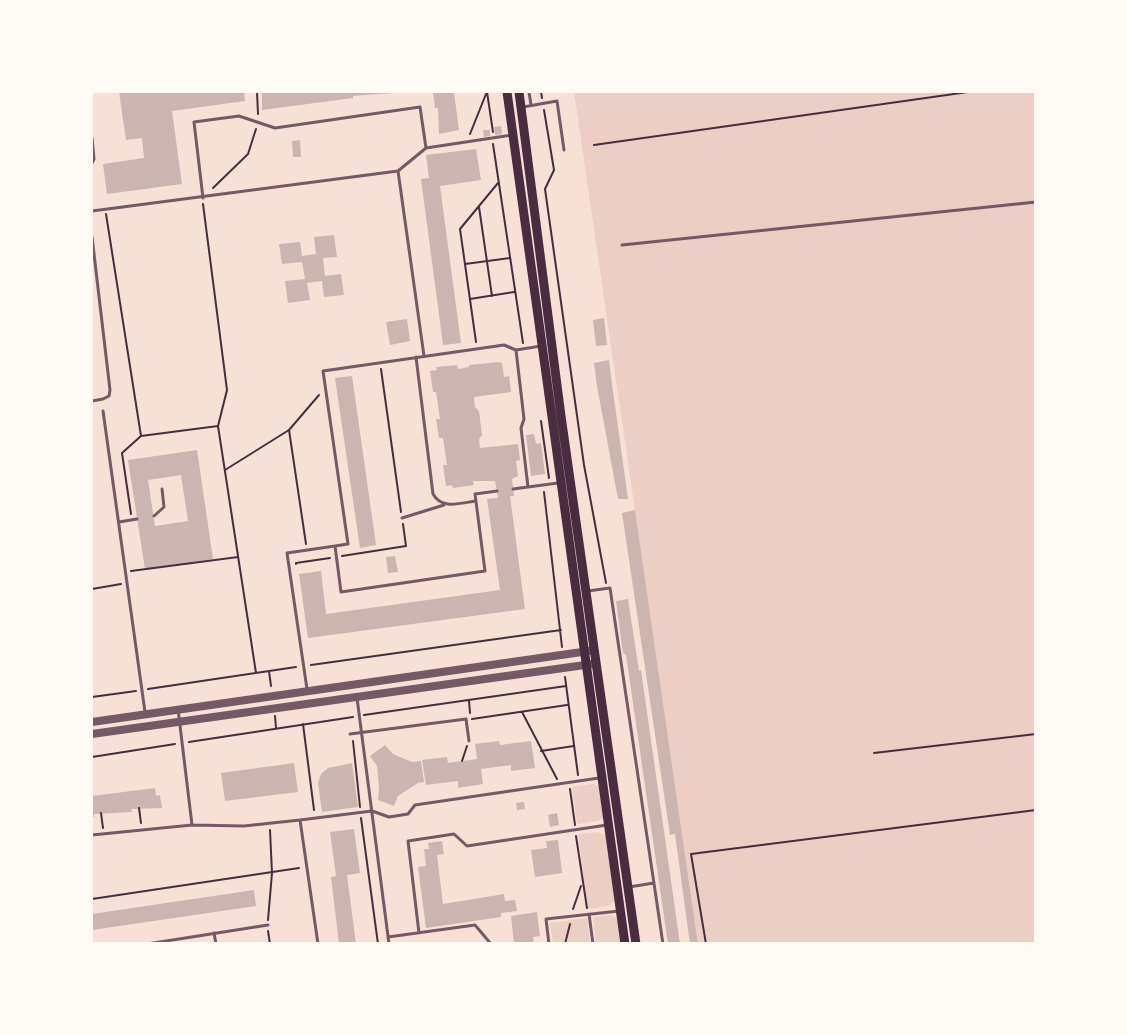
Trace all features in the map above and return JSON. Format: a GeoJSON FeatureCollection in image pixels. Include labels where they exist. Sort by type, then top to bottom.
{"type":"FeatureCollection","features":[{"type":"Feature","properties":{"kind":"main road"},"geometry":{"type":"LineString","coordinates":[[507,92],[562,482],[591,665],[613,824],[625,944]]}},
{"type":"Feature","properties":{"kind":"main road"},"geometry":{"type":"LineString","coordinates":[[519,92],[526,106],[585,592],[589,651]]}},
{"type":"Feature","properties":{"kind":"main road"},"geometry":{"type":"LineString","coordinates":[[591,665],[602,778],[627,887],[636,944]]}},
{"type":"Feature","properties":{"kind":"street"},"geometry":{"type":"LineString","coordinates":[[92,722],[589,651]]}},
{"type":"Feature","properties":{"kind":"street"},"geometry":{"type":"LineString","coordinates":[[92,734],[591,665]]}},
{"type":"Feature","properties":{"kind":"lane"},"geometry":{"type":"LineString","coordinates":[[529,92],[526,106],[557,101],[564,150]]}},
{"type":"Feature","properties":{"kind":"lane"},"geometry":{"type":"LineString","coordinates":[[203,198],[194,122],[239,116],[275,128],[420,107],[426,148]]}},
{"type":"Feature","properties":{"kind":"lane"},"geometry":{"type":"LineString","coordinates":[[92,211],[398,171],[426,148],[513,135]]}},
{"type":"Feature","properties":{"kind":"lane"},"geometry":{"type":"LineString","coordinates":[[92,138],[94,159],[92,163]]}},
{"type":"Feature","properties":{"kind":"lane"},"geometry":{"type":"LineString","coordinates":[[398,171],[424,356]]}},
{"type":"Feature","properties":{"kind":"lane"},"geometry":{"type":"LineString","coordinates":[[622,245],[1035,202]]}},
{"type":"Feature","properties":{"kind":"lane"},"geometry":{"type":"LineString","coordinates":[[92,237],[110,390],[109,396],[92,401]]}},
{"type":"Feature","properties":{"kind":"lane"},"geometry":{"type":"LineString","coordinates":[[307,691],[287,553],[348,544],[323,371],[504,345],[516,350],[543,346]]}},
{"type":"Feature","properties":{"kind":"lane"},"geometry":{"type":"LineString","coordinates":[[516,350],[525,419],[521,428],[528,487]]}},
{"type":"Feature","properties":{"kind":"lane"},"geometry":{"type":"LineString","coordinates":[[416,357],[433,494],[436,500],[446,505]]}},
{"type":"Feature","properties":{"kind":"lane"},"geometry":{"type":"LineString","coordinates":[[103,411],[145,714]]}},
{"type":"Feature","properties":{"kind":"lane"},"geometry":{"type":"LineString","coordinates":[[513,489],[562,482]]}},
{"type":"Feature","properties":{"kind":"lane"},"geometry":{"type":"LineString","coordinates":[[154,516],[164,507],[162,489]]}},
{"type":"Feature","properties":{"kind":"lane"},"geometry":{"type":"LineString","coordinates":[[334,546],[340,592],[485,571],[475,494],[497,492]]}},
{"type":"Feature","properties":{"kind":"lane"},"geometry":{"type":"LineString","coordinates":[[402,518],[446,505],[476,501]]}},
{"type":"Feature","properties":{"kind":"lane"},"geometry":{"type":"LineString","coordinates":[[119,522],[137,519]]}},
{"type":"Feature","properties":{"kind":"lane"},"geometry":{"type":"LineString","coordinates":[[585,592],[610,588],[663,944]]}},
{"type":"Feature","properties":{"kind":"lane"},"geometry":{"type":"LineString","coordinates":[[357,697],[389,944]]}},
{"type":"Feature","properties":{"kind":"lane"},"geometry":{"type":"LineString","coordinates":[[178,709],[192,825]]}},
{"type":"Feature","properties":{"kind":"lane"},"geometry":{"type":"LineString","coordinates":[[351,734],[469,719],[469,741]]}},
{"type":"Feature","properties":{"kind":"lane"},"geometry":{"type":"LineString","coordinates":[[92,835],[192,825],[244,826],[372,811],[389,817],[408,814],[415,805],[602,778]]}},
{"type":"Feature","properties":{"kind":"lane"},"geometry":{"type":"LineString","coordinates":[[300,820],[318,944]]}},
{"type":"Feature","properties":{"kind":"lane"},"geometry":{"type":"LineString","coordinates":[[419,933],[408,841],[454,834],[467,846],[613,824]]}},
{"type":"Feature","properties":{"kind":"lane"},"geometry":{"type":"LineString","coordinates":[[627,887],[654,883]]}},
{"type":"Feature","properties":{"kind":"lane"},"geometry":{"type":"LineString","coordinates":[[549,944],[546,920],[621,910]]}},
{"type":"Feature","properties":{"kind":"lane"},"geometry":{"type":"LineString","coordinates":[[589,914],[593,944]]}},
{"type":"Feature","properties":{"kind":"lane"},"geometry":{"type":"LineString","coordinates":[[147,944],[268,925]]}},
{"type":"Feature","properties":{"kind":"lane"},"geometry":{"type":"LineString","coordinates":[[388,937],[475,925],[491,944]]}},
{"type":"Feature","properties":{"kind":"lane"},"geometry":{"type":"LineString","coordinates":[[214,933],[216,944]]}},
{"type":"Feature","properties":{"kind":"path"},"geometry":{"type":"LineString","coordinates":[[256,673],[218,426],[227,390],[203,198],[248,154],[254,140],[257,122],[257,92]]}},
{"type":"Feature","properties":{"kind":"path"},"geometry":{"type":"LineString","coordinates":[[487,92],[498,183],[524,349]]}},
{"type":"Feature","properties":{"kind":"path"},"geometry":{"type":"LineString","coordinates":[[467,142],[487,92]]}},
{"type":"Feature","properties":{"kind":"path"},"geometry":{"type":"LineString","coordinates":[[540,92],[554,170],[544,189],[584,465],[607,588]]}},
{"type":"Feature","properties":{"kind":"path"},"geometry":{"type":"LineString","coordinates":[[594,145],[968,92]]}},
{"type":"Feature","properties":{"kind":"path"},"geometry":{"type":"LineString","coordinates":[[476,349],[460,229],[498,183]]}},
{"type":"Feature","properties":{"kind":"path"},"geometry":{"type":"LineString","coordinates":[[478,207],[492,296]]}},
{"type":"Feature","properties":{"kind":"path"},"geometry":{"type":"LineString","coordinates":[[105,210],[141,436]]}},
{"type":"Feature","properties":{"kind":"path"},"geometry":{"type":"LineString","coordinates":[[465,264],[510,258]]}},
{"type":"Feature","properties":{"kind":"path"},"geometry":{"type":"LineString","coordinates":[[470,299],[515,292]]}},
{"type":"Feature","properties":{"kind":"path"},"geometry":{"type":"LineString","coordinates":[[297,574],[296,563],[406,546],[380,363]]}},
{"type":"Feature","properties":{"kind":"path"},"geometry":{"type":"LineString","coordinates":[[225,470],[289,430],[325,388]]}},
{"type":"Feature","properties":{"kind":"path"},"geometry":{"type":"LineString","coordinates":[[131,520],[122,453],[141,436],[218,426]]}},
{"type":"Feature","properties":{"kind":"path"},"geometry":{"type":"LineString","coordinates":[[289,430],[307,550]]}},
{"type":"Feature","properties":{"kind":"path"},"geometry":{"type":"LineString","coordinates":[[543,485],[562,655]]}},
{"type":"Feature","properties":{"kind":"path"},"geometry":{"type":"LineString","coordinates":[[126,571],[146,571],[238,557]]}},
{"type":"Feature","properties":{"kind":"path"},"geometry":{"type":"LineString","coordinates":[[92,589],[127,583]]}},
{"type":"Feature","properties":{"kind":"path"},"geometry":{"type":"LineString","coordinates":[[92,697],[561,630]]}},
{"type":"Feature","properties":{"kind":"path"},"geometry":{"type":"LineString","coordinates":[[564,668],[579,781]]}},
{"type":"Feature","properties":{"kind":"path"},"geometry":{"type":"LineString","coordinates":[[92,757],[566,686]]}},
{"type":"Feature","properties":{"kind":"path"},"geometry":{"type":"LineString","coordinates":[[469,700],[469,719],[568,705]]}},
{"type":"Feature","properties":{"kind":"path"},"geometry":{"type":"LineString","coordinates":[[522,711],[559,784]]}},
{"type":"Feature","properties":{"kind":"path"},"geometry":{"type":"LineString","coordinates":[[351,717],[360,812],[378,944]]}},
{"type":"Feature","properties":{"kind":"path"},"geometry":{"type":"LineString","coordinates":[[303,724],[315,818]]}},
{"type":"Feature","properties":{"kind":"path"},"geometry":{"type":"LineString","coordinates":[[874,753],[1035,734]]}},
{"type":"Feature","properties":{"kind":"path"},"geometry":{"type":"LineString","coordinates":[[462,761],[469,741]]}},
{"type":"Feature","properties":{"kind":"path"},"geometry":{"type":"LineString","coordinates":[[541,751],[574,746]]}},
{"type":"Feature","properties":{"kind":"path"},"geometry":{"type":"LineString","coordinates":[[569,783],[585,903],[589,914]]}},
{"type":"Feature","properties":{"kind":"path"},"geometry":{"type":"LineString","coordinates":[[139,808],[142,829]]}},
{"type":"Feature","properties":{"kind":"path"},"geometry":{"type":"LineString","coordinates":[[706,944],[692,854],[1035,810]]}},
{"type":"Feature","properties":{"kind":"path"},"geometry":{"type":"LineString","coordinates":[[101,813],[104,834]]}},
{"type":"Feature","properties":{"kind":"path"},"geometry":{"type":"LineString","coordinates":[[270,823],[272,873],[268,925],[270,944]]}},
{"type":"Feature","properties":{"kind":"path"},"geometry":{"type":"LineString","coordinates":[[92,899],[307,867]]}},
{"type":"Feature","properties":{"kind":"shaded area"},"geometry":{"type":"Polygon","coordinates":[[[574,92],[1035,92],[1035,943],[698,943],[574,92]]]}},
{"type":"Feature","properties":{"kind":"shaded area"},"geometry":{"type":"Polygon","coordinates":[[[593,784],[599,786],[603,818],[577,824],[572,787],[593,784]]]}},
{"type":"Feature","properties":{"kind":"shaded area"},"geometry":{"type":"Polygon","coordinates":[[[599,832],[606,836],[615,900],[609,906],[588,909],[578,834],[599,832]]]}},
{"type":"Feature","properties":{"kind":"shaded area"},"geometry":{"type":"Polygon","coordinates":[[[611,915],[617,918],[621,943],[596,943],[593,917],[611,915]]]}},
{"type":"Feature","properties":{"kind":"shaded area"},"geometry":{"type":"Polygon","coordinates":[[[587,918],[590,943],[553,943],[550,923],[587,918]]]}},
{"type":"Feature","properties":{"kind":"building"},"geometry":{"type":"Polygon","coordinates":[[[119,92],[244,92],[245,101],[172,111],[182,184],[107,194],[103,164],[144,158],[142,138],[126,140],[119,92]]]}},
{"type":"Feature","properties":{"kind":"building"},"geometry":{"type":"Polygon","coordinates":[[[262,92],[393,93],[353,96],[353,98],[262,110],[262,92]]]}},
{"type":"Feature","properties":{"kind":"building"},"geometry":{"type":"Polygon","coordinates":[[[433,92],[454,92],[459,130],[439,134],[438,108],[435,108],[433,92]]]}},
{"type":"Feature","properties":{"kind":"building"},"geometry":{"type":"Polygon","coordinates":[[[501,126],[502,134],[495,135],[494,127],[501,126]]]}},
{"type":"Feature","properties":{"kind":"building"},"geometry":{"type":"Polygon","coordinates":[[[483,130],[490,130],[490,136],[484,137],[483,130]]]}},
{"type":"Feature","properties":{"kind":"building"},"geometry":{"type":"Polygon","coordinates":[[[300,140],[301,157],[293,157],[292,141],[300,140]]]}},
{"type":"Feature","properties":{"kind":"building"},"geometry":{"type":"Polygon","coordinates":[[[476,149],[481,180],[440,186],[461,343],[443,345],[421,179],[429,178],[426,155],[476,149]]]}},
{"type":"Feature","properties":{"kind":"building"},"geometry":{"type":"Polygon","coordinates":[[[334,235],[337,257],[323,258],[325,276],[341,274],[344,295],[324,297],[322,281],[307,283],[310,300],[288,303],[285,281],[305,279],[302,262],[282,264],[279,244],[300,242],[302,256],[316,254],[314,237],[334,235]]]}},
{"type":"Feature","properties":{"kind":"building"},"geometry":{"type":"Polygon","coordinates":[[[604,318],[607,345],[596,346],[593,320],[604,318]]]}},
{"type":"Feature","properties":{"kind":"building"},"geometry":{"type":"Polygon","coordinates":[[[407,319],[410,341],[390,345],[386,322],[407,319]]]}},
{"type":"Feature","properties":{"kind":"building"},"geometry":{"type":"Polygon","coordinates":[[[609,360],[628,499],[618,499],[597,386],[594,363],[609,360]]]}},
{"type":"Feature","properties":{"kind":"building"},"geometry":{"type":"Polygon","coordinates":[[[502,363],[504,377],[509,376],[511,392],[474,397],[475,407],[479,411],[482,435],[479,439],[480,448],[518,444],[520,460],[516,461],[518,476],[512,479],[514,496],[510,496],[525,609],[308,638],[299,574],[321,571],[326,614],[500,590],[487,499],[498,498],[495,481],[473,481],[474,485],[453,488],[452,485],[446,486],[443,465],[447,465],[443,438],[439,438],[436,419],[440,419],[430,371],[437,370],[436,367],[457,365],[458,369],[469,367],[469,365],[502,363]]]}},
{"type":"Feature","properties":{"kind":"building"},"geometry":{"type":"Polygon","coordinates":[[[352,376],[376,545],[360,548],[335,378],[352,376]]]}},
{"type":"Feature","properties":{"kind":"building"},"geometry":{"type":"Polygon","coordinates":[[[534,434],[536,444],[541,443],[545,474],[531,476],[526,435],[534,434]]]}},
{"type":"Feature","properties":{"kind":"building"},"geometry":{"type":"Polygon","coordinates":[[[197,450],[213,559],[145,569],[128,460],[197,450]],[[181,475],[148,480],[155,526],[188,521],[181,475]]]}},
{"type":"Feature","properties":{"kind":"building"},"geometry":{"type":"Polygon","coordinates":[[[635,510],[698,944],[690,944],[675,834],[670,835],[622,513],[635,510]]]}},
{"type":"Feature","properties":{"kind":"building"},"geometry":{"type":"Polygon","coordinates":[[[395,556],[398,572],[388,573],[386,557],[395,556]]]}},
{"type":"Feature","properties":{"kind":"building"},"geometry":{"type":"Polygon","coordinates":[[[628,599],[639,671],[641,670],[680,944],[668,944],[626,655],[623,653],[616,601],[628,599]]]}},
{"type":"Feature","properties":{"kind":"building"},"geometry":{"type":"Polygon","coordinates":[[[499,741],[500,745],[531,741],[535,768],[511,771],[511,765],[481,769],[483,784],[458,788],[458,781],[426,785],[422,760],[447,757],[448,763],[477,759],[475,744],[499,741]]]}},
{"type":"Feature","properties":{"kind":"building"},"geometry":{"type":"Polygon","coordinates":[[[385,745],[393,754],[412,762],[421,761],[424,782],[418,783],[398,796],[394,806],[378,800],[377,766],[370,756],[385,745]]]}},
{"type":"Feature","properties":{"kind":"building"},"geometry":{"type":"Polygon","coordinates":[[[294,763],[298,792],[225,801],[221,773],[294,763]]]}},
{"type":"Feature","properties":{"kind":"building"},"geometry":{"type":"Polygon","coordinates":[[[352,763],[358,807],[322,812],[318,783],[321,774],[328,768],[352,763]]]}},
{"type":"Feature","properties":{"kind":"building"},"geometry":{"type":"Polygon","coordinates":[[[155,788],[156,796],[160,795],[162,808],[131,809],[132,812],[94,814],[92,817],[92,796],[155,788]]]}},
{"type":"Feature","properties":{"kind":"building"},"geometry":{"type":"Polygon","coordinates":[[[524,802],[525,809],[517,810],[516,803],[524,802]]]}},
{"type":"Feature","properties":{"kind":"building"},"geometry":{"type":"Polygon","coordinates":[[[557,813],[559,825],[550,827],[548,815],[557,813]]]}},
{"type":"Feature","properties":{"kind":"building"},"geometry":{"type":"Polygon","coordinates":[[[354,829],[360,873],[347,875],[356,944],[339,944],[331,877],[336,876],[330,832],[354,829]]]}},
{"type":"Feature","properties":{"kind":"building"},"geometry":{"type":"Polygon","coordinates":[[[558,840],[562,873],[535,877],[531,850],[547,848],[546,841],[558,840]]]}},
{"type":"Feature","properties":{"kind":"building"},"geometry":{"type":"Polygon","coordinates":[[[442,841],[444,854],[437,855],[443,904],[504,894],[505,901],[515,900],[517,911],[501,913],[501,917],[426,928],[418,867],[426,866],[424,849],[429,849],[428,843],[442,841]]]}},
{"type":"Feature","properties":{"kind":"building"},"geometry":{"type":"Polygon","coordinates":[[[254,890],[256,906],[92,930],[92,914],[254,890]]]}},
{"type":"Feature","properties":{"kind":"building"},"geometry":{"type":"Polygon","coordinates":[[[537,912],[540,936],[533,937],[534,944],[514,944],[511,916],[537,912]]]}}]}
